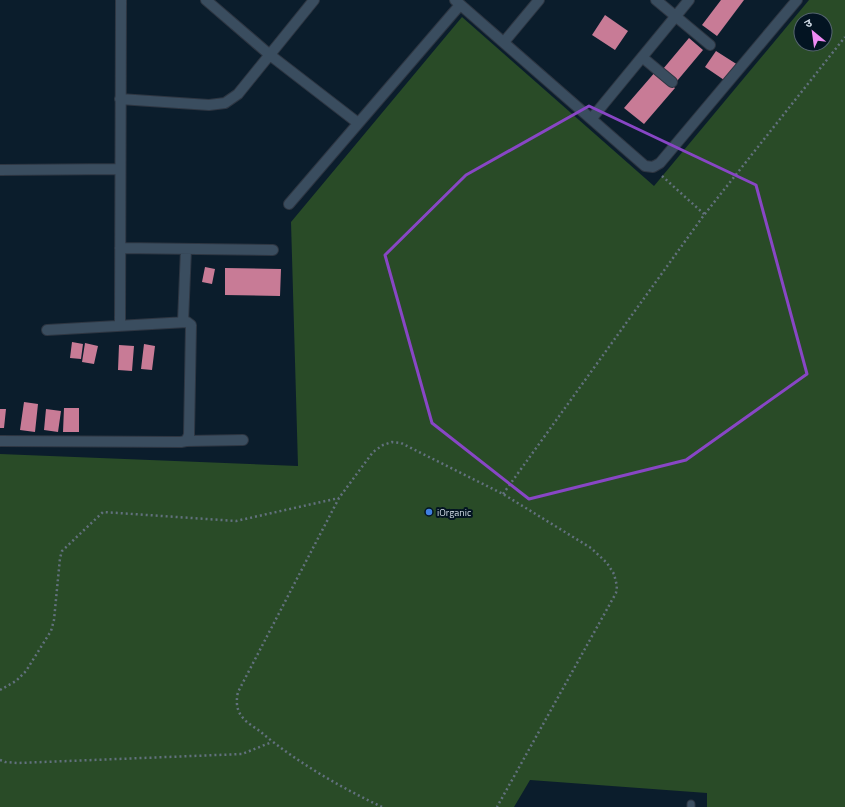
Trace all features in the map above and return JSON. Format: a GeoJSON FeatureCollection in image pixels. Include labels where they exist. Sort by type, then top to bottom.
{"type":"FeatureCollection","features":[{"type":"Feature","properties":{"kind":"street"},"geometry":{"type":"LineString","coordinates":[[120,325],[121,0]]}},
{"type":"Feature","properties":{"kind":"street"},"geometry":{"type":"LineString","coordinates":[[206,0],[270,55],[358,123]]}},
{"type":"Feature","properties":{"kind":"street"},"geometry":{"type":"LineString","coordinates":[[120,99],[209,105],[225,103],[238,94],[314,0]]}},
{"type":"Feature","properties":{"kind":"street"},"geometry":{"type":"LineString","coordinates":[[504,42],[539,0]]}},
{"type":"Feature","properties":{"kind":"street"},"geometry":{"type":"LineString","coordinates":[[656,0],[710,45]]}},
{"type":"Feature","properties":{"kind":"street"},"geometry":{"type":"LineString","coordinates":[[592,118],[689,0]]}},
{"type":"Feature","properties":{"kind":"street"},"geometry":{"type":"LineString","coordinates":[[289,204],[358,123],[457,2],[646,166],[653,167],[660,162],[797,0]]}},
{"type":"Feature","properties":{"kind":"street"},"geometry":{"type":"LineString","coordinates":[[642,57],[672,82]]}},
{"type":"Feature","properties":{"kind":"street"},"geometry":{"type":"LineString","coordinates":[[0,170],[120,169]]}},
{"type":"Feature","properties":{"kind":"street"},"geometry":{"type":"LineString","coordinates":[[120,248],[273,250]]}},
{"type":"Feature","properties":{"kind":"street"},"geometry":{"type":"LineString","coordinates":[[183,322],[186,249]]}},
{"type":"Feature","properties":{"kind":"street"},"geometry":{"type":"LineString","coordinates":[[47,330],[183,322],[191,325],[189,435],[186,440]]}},
{"type":"Feature","properties":{"kind":"street"},"geometry":{"type":"LineString","coordinates":[[0,441],[181,442],[186,440],[243,440]]}},
{"type":"Feature","properties":{"kind":"path"},"geometry":{"type":"LineString","coordinates":[[503,494],[704,214],[845,37]]}},
{"type":"Feature","properties":{"kind":"path"},"geometry":{"type":"LineString","coordinates":[[653,167],[704,214]]}},
{"type":"Feature","properties":{"kind":"path"},"geometry":{"type":"LineString","coordinates":[[382,807],[358,795],[300,761],[272,742],[242,717],[237,707],[238,692],[339,498],[373,452],[383,445],[392,442],[401,443],[503,494],[591,548],[607,563],[614,574],[617,586],[616,593],[496,807]]}},
{"type":"Feature","properties":{"kind":"path"},"geometry":{"type":"LineString","coordinates":[[0,690],[16,681],[26,671],[51,631],[54,620],[62,551],[103,512],[236,521],[252,519],[339,498]]}},
{"type":"Feature","properties":{"kind":"path"},"geometry":{"type":"LineString","coordinates":[[0,760],[18,763],[242,754],[272,742]]}},
{"type":"Feature","properties":{"kind":"highlighted area"},"geometry":{"type":"Polygon","coordinates":[[[589,106],[756,185],[807,374],[686,460],[529,499],[432,423],[385,255],[466,175],[589,106]]]}},
{"type":"Feature","properties":{"kind":"green space"},"geometry":{"type":"Polygon","coordinates":[[[809,0],[845,0],[845,807],[707,807],[707,793],[530,780],[514,807],[0,807],[0,454],[298,466],[291,222],[462,17],[654,186],[793,19],[793,52],[833,52],[833,12],[799,12],[809,0]]]}},
{"type":"Feature","properties":{"kind":"building"},"geometry":{"type":"Polygon","coordinates":[[[721,0],[744,0],[717,36],[702,25],[721,0]]]}},
{"type":"Feature","properties":{"kind":"building"},"geometry":{"type":"Polygon","coordinates":[[[605,15],[628,31],[615,50],[592,35],[605,15]]]}},
{"type":"Feature","properties":{"kind":"building"},"geometry":{"type":"Polygon","coordinates":[[[689,38],[703,50],[677,81],[663,69],[689,38]]]}},
{"type":"Feature","properties":{"kind":"building"},"geometry":{"type":"Polygon","coordinates":[[[716,51],[738,65],[727,82],[705,67],[716,51]]]}},
{"type":"Feature","properties":{"kind":"building"},"geometry":{"type":"Polygon","coordinates":[[[656,71],[675,88],[644,124],[624,108],[656,71]]]}},
{"type":"Feature","properties":{"kind":"building"},"geometry":{"type":"Polygon","coordinates":[[[205,267],[215,269],[212,284],[202,282],[205,267]]]}},
{"type":"Feature","properties":{"kind":"building"},"geometry":{"type":"Polygon","coordinates":[[[225,268],[281,269],[280,296],[225,295],[225,268]]]}},
{"type":"Feature","properties":{"kind":"building"},"geometry":{"type":"Polygon","coordinates":[[[72,342],[83,344],[81,359],[70,358],[72,342]]]}},
{"type":"Feature","properties":{"kind":"building"},"geometry":{"type":"Polygon","coordinates":[[[85,343],[98,346],[94,364],[82,362],[85,343]]]}},
{"type":"Feature","properties":{"kind":"building"},"geometry":{"type":"Polygon","coordinates":[[[144,344],[155,346],[152,370],[141,369],[144,344]]]}},
{"type":"Feature","properties":{"kind":"building"},"geometry":{"type":"Polygon","coordinates":[[[119,345],[134,346],[132,371],[118,370],[119,345]]]}},
{"type":"Feature","properties":{"kind":"building"},"geometry":{"type":"Polygon","coordinates":[[[24,402],[38,404],[35,432],[20,430],[24,402]]]}},
{"type":"Feature","properties":{"kind":"building"},"geometry":{"type":"Polygon","coordinates":[[[64,408],[79,408],[79,432],[63,432],[64,408]]]}},
{"type":"Feature","properties":{"kind":"building"},"geometry":{"type":"Polygon","coordinates":[[[0,409],[6,409],[4,428],[0,428],[0,409]]]}},
{"type":"Feature","properties":{"kind":"building"},"geometry":{"type":"Polygon","coordinates":[[[46,409],[61,411],[58,432],[44,430],[46,409]]]}},
{"type":"Feature","properties":{"kind":"place","name":"iOrganic"},"geometry":{"type":"Point","coordinates":[429,512]}}]}
